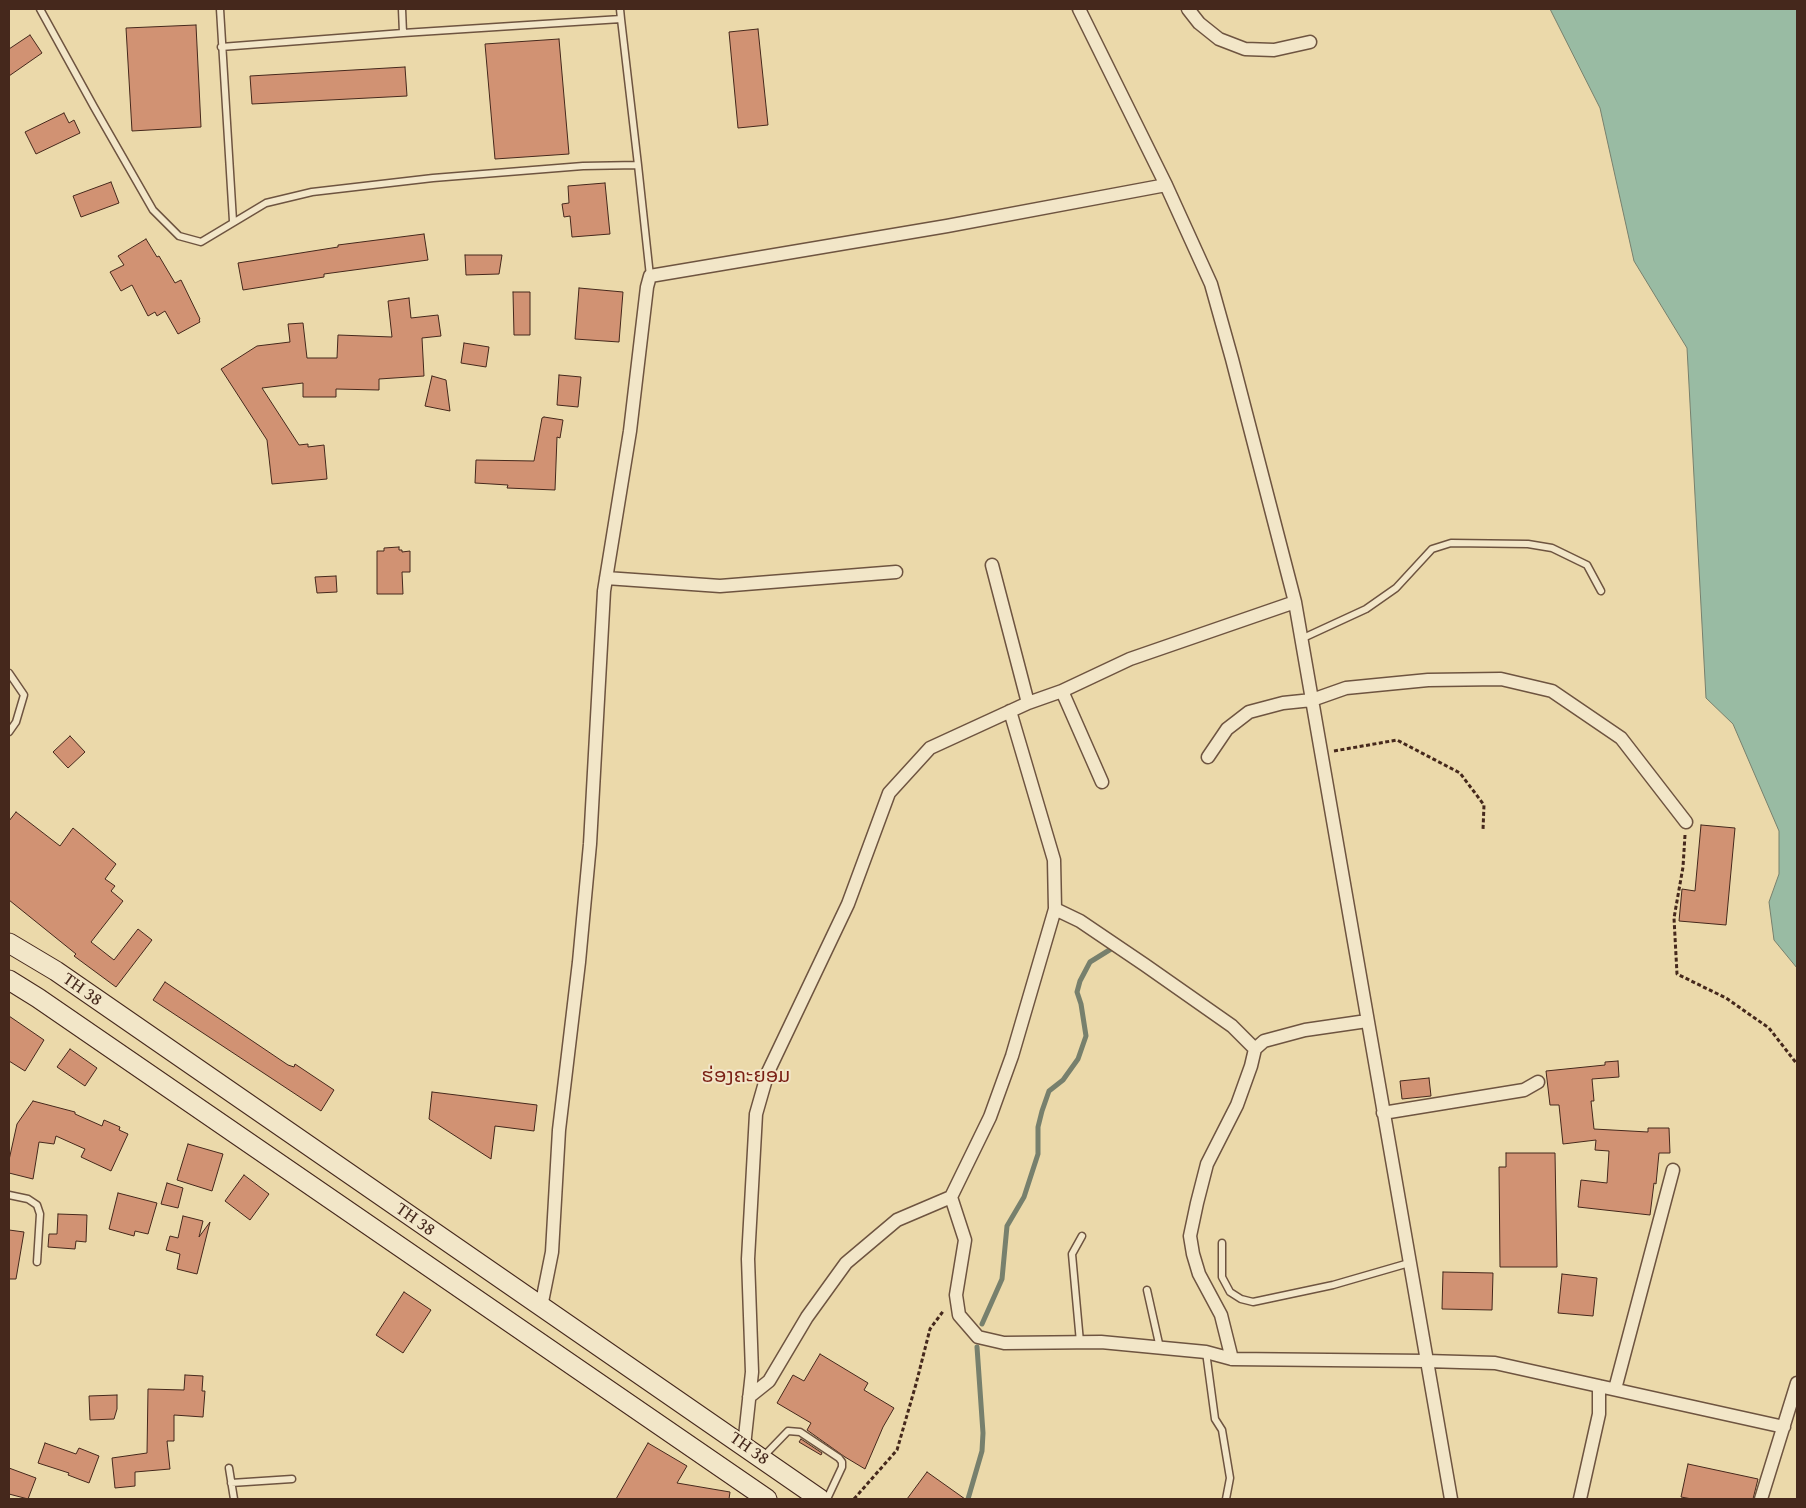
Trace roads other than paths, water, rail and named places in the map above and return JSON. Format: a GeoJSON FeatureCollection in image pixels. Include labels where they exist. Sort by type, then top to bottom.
{"type":"FeatureCollection","features":[{"type":"Feature","properties":{"kind":"street"},"geometry":{"type":"LineString","coordinates":[[1188,9],[1199,23],[1219,38],[1245,49],[1274,50],[1310,42]]}},
{"type":"Feature","properties":{"kind":"street"},"geometry":{"type":"LineString","coordinates":[[1081,10],[1166,185],[1211,284],[1295,602],[1382,1113],[1451,1499]]}},
{"type":"Feature","properties":{"kind":"street"},"geometry":{"type":"LineString","coordinates":[[541,1307],[552,1252],[559,1130],[579,962],[590,844],[604,591],[630,432],[647,287],[650,276],[947,226],[1166,185]]}},
{"type":"Feature","properties":{"kind":"street"},"geometry":{"type":"LineString","coordinates":[[992,565],[1028,703]]}},
{"type":"Feature","properties":{"kind":"street"},"geometry":{"type":"LineString","coordinates":[[606,578],[720,586],[896,572]]}},
{"type":"Feature","properties":{"kind":"street"},"geometry":{"type":"LineString","coordinates":[[744,1446],[752,1372],[748,1259],[756,1114],[768,1072],[848,904],[889,793],[930,748],[1028,703],[1062,691],[1130,659],[1295,602]]}},
{"type":"Feature","properties":{"kind":"street"},"geometry":{"type":"LineString","coordinates":[[1208,757],[1227,729],[1249,712],[1282,704],[1312,700],[1346,688],[1428,680],[1502,679],[1552,691],[1621,738],[1686,822]]}},
{"type":"Feature","properties":{"kind":"street"},"geometry":{"type":"LineString","coordinates":[[1062,691],[1102,782]]}},
{"type":"Feature","properties":{"kind":"street"},"geometry":{"type":"LineString","coordinates":[[749,1397],[769,1381],[808,1317],[846,1263],[897,1220],[951,1197],[990,1117],[1012,1056],[1054,908],[1054,860],[1010,711]]}},
{"type":"Feature","properties":{"kind":"street"},"geometry":{"type":"LineString","coordinates":[[1054,908],[1080,921],[1232,1026],[1255,1049]]}},
{"type":"Feature","properties":{"kind":"street","name":"TH 38"},"geometry":{"type":"LineString","coordinates":[[9,943],[64,977],[820,1499]]}},
{"type":"Feature","properties":{"kind":"street","name":"TH 38"},"geometry":{"type":"LineString","coordinates":[[9,980],[767,1499]]}},
{"type":"Feature","properties":{"kind":"street"},"geometry":{"type":"LineString","coordinates":[[1232,1359],[1221,1315],[1199,1274],[1190,1236],[1207,1164],[1237,1105],[1252,1066],[1255,1049],[1264,1040],[1305,1030],[1367,1021]]}},
{"type":"Feature","properties":{"kind":"street"},"geometry":{"type":"LineString","coordinates":[[1382,1113],[1524,1090],[1538,1082]]}},
{"type":"Feature","properties":{"kind":"street"},"geometry":{"type":"LineString","coordinates":[[1615,1389],[1673,1170]]}},
{"type":"Feature","properties":{"kind":"street"},"geometry":{"type":"LineString","coordinates":[[951,1197],[965,1240],[956,1295],[959,1315],[978,1337],[1004,1343],[1101,1342],[1206,1352],[1232,1359],[1494,1363],[1784,1427]]}},
{"type":"Feature","properties":{"kind":"street"},"geometry":{"type":"LineString","coordinates":[[1762,1499],[1797,1383]]}},
{"type":"Feature","properties":{"kind":"street"},"geometry":{"type":"LineString","coordinates":[[1580,1499],[1599,1414],[1599,1386]]}},
{"type":"Feature","properties":{"kind":"lane"},"geometry":{"type":"LineString","coordinates":[[40,9],[153,210],[180,236],[201,242],[266,203],[312,192],[433,178],[583,166],[638,164]]}},
{"type":"Feature","properties":{"kind":"lane"},"geometry":{"type":"LineString","coordinates":[[220,9],[221,47],[234,221]]}},
{"type":"Feature","properties":{"kind":"lane"},"geometry":{"type":"LineString","coordinates":[[402,9],[403,32]]}},
{"type":"Feature","properties":{"kind":"lane"},"geometry":{"type":"LineString","coordinates":[[620,9],[650,276]]}},
{"type":"Feature","properties":{"kind":"lane"},"geometry":{"type":"LineString","coordinates":[[221,47],[403,32],[620,19]]}},
{"type":"Feature","properties":{"kind":"lane"},"geometry":{"type":"LineString","coordinates":[[1301,639],[1366,609],[1396,588],[1432,549],[1451,543],[1528,544],[1552,548],[1587,565],[1601,591]]}},
{"type":"Feature","properties":{"kind":"lane"},"geometry":{"type":"LineString","coordinates":[[9,674],[24,695],[16,722],[9,732]]}},
{"type":"Feature","properties":{"kind":"lane"},"geometry":{"type":"LineString","coordinates":[[9,1194],[28,1199],[37,1205],[40,1214],[37,1262]]}},
{"type":"Feature","properties":{"kind":"lane"},"geometry":{"type":"LineString","coordinates":[[1080,1342],[1072,1254],[1082,1236]]}},
{"type":"Feature","properties":{"kind":"lane"},"geometry":{"type":"LineString","coordinates":[[1222,1243],[1222,1277],[1230,1292],[1241,1299],[1253,1302],[1333,1285],[1409,1263]]}},
{"type":"Feature","properties":{"kind":"lane"},"geometry":{"type":"LineString","coordinates":[[1147,1290],[1160,1348]]}},
{"type":"Feature","properties":{"kind":"lane"},"geometry":{"type":"LineString","coordinates":[[1206,1352],[1215,1419],[1222,1430],[1230,1478],[1226,1499]]}},
{"type":"Feature","properties":{"kind":"lane"},"geometry":{"type":"LineString","coordinates":[[762,1458],[788,1432],[800,1432],[839,1458],[842,1462],[842,1468],[827,1499]]}},
{"type":"Feature","properties":{"kind":"lane"},"geometry":{"type":"LineString","coordinates":[[229,1468],[234,1499]]}},
{"type":"Feature","properties":{"kind":"lane"},"geometry":{"type":"LineString","coordinates":[[231,1483],[292,1479]]}},
{"type":"Feature","properties":{"kind":"waterway"},"geometry":{"type":"LineString","coordinates":[[982,1324],[1002,1279],[1007,1226],[1024,1197],[1038,1154],[1038,1127],[1049,1091],[1063,1080],[1078,1059],[1086,1036],[1081,1004],[1077,992],[1080,981],[1090,962],[1111,949]]}},
{"type":"Feature","properties":{"kind":"waterway"},"geometry":{"type":"LineString","coordinates":[[968,1499],[982,1451],[983,1433],[977,1347]]}},
{"type":"Feature","properties":{"kind":"district","name":"ຮ່ອງຄະຍອມ"},"geometry":{"type":"Point","coordinates":[746,1077]}}]}
